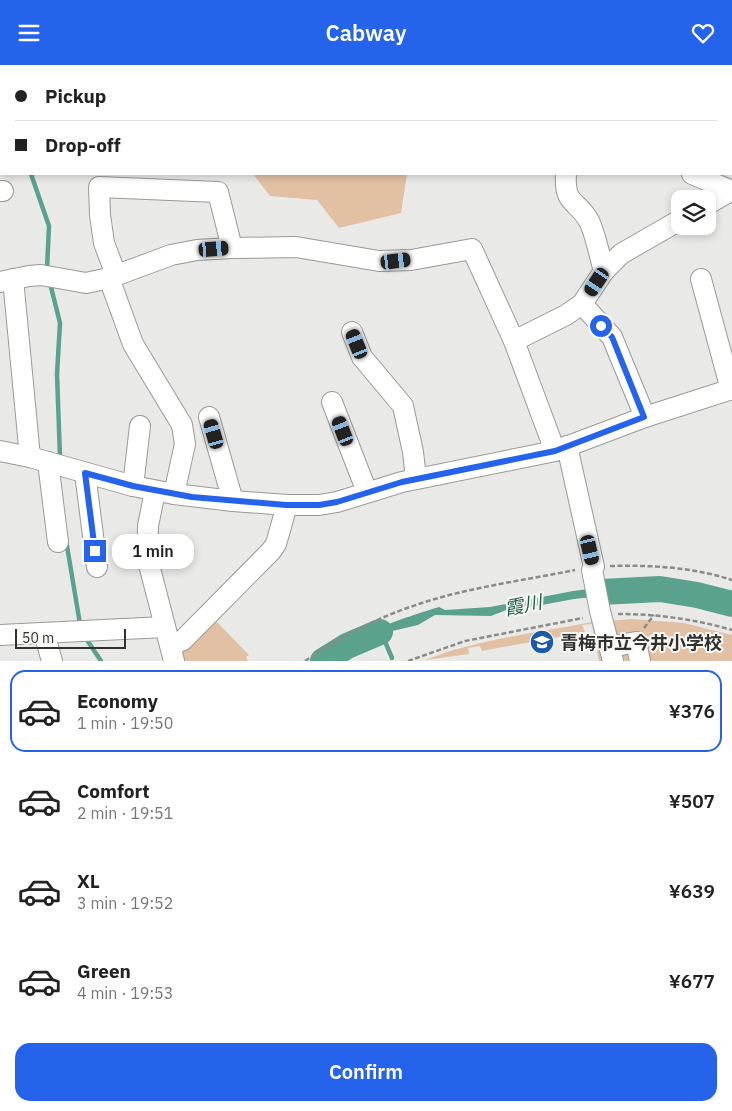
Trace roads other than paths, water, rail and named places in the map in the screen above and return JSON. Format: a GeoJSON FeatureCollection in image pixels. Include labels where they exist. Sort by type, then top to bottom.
{"type":"FeatureCollection","features":[{"type":"Feature","properties":{"kind":"street"},"geometry":{"type":"LineString","coordinates":[[566,175],[565,187],[567,195],[589,221],[604,271]]}},
{"type":"Feature","properties":{"kind":"street"},"geometry":{"type":"LineString","coordinates":[[694,175],[731,190]]}},
{"type":"Feature","properties":{"kind":"street"},"geometry":{"type":"LineString","coordinates":[[170,644],[147,557],[148,526],[165,492],[185,444],[182,425],[133,344],[120,313],[104,243],[99,187],[218,192],[232,248]]}},
{"type":"Feature","properties":{"kind":"street"},"geometry":{"type":"LineString","coordinates":[[716,199],[731,190]]}},
{"type":"Feature","properties":{"kind":"street"},"geometry":{"type":"LineString","coordinates":[[514,341],[566,315],[582,304],[604,271],[621,254],[671,225]]}},
{"type":"Feature","properties":{"kind":"street"},"geometry":{"type":"LineString","coordinates":[[52,530],[6,280],[41,275],[86,283],[171,255],[197,250],[296,247],[379,261],[411,259],[472,249],[561,449],[594,567],[600,614],[612,654],[636,642],[640,661]]}},
{"type":"Feature","properties":{"kind":"street"},"geometry":{"type":"LineString","coordinates":[[0,451],[133,486],[165,492],[233,501],[286,505],[326,505],[416,479],[561,449],[644,417],[732,390],[702,279]]}},
{"type":"Feature","properties":{"kind":"street"},"geometry":{"type":"LineString","coordinates":[[582,304],[612,337],[644,417]]}},
{"type":"Feature","properties":{"kind":"street"},"geometry":{"type":"LineString","coordinates":[[352,332],[362,357],[403,406],[413,452],[416,479]]}},
{"type":"Feature","properties":{"kind":"street"},"geometry":{"type":"LineString","coordinates":[[331,412],[367,492]]}},
{"type":"Feature","properties":{"kind":"street"},"geometry":{"type":"LineString","coordinates":[[209,417],[233,501]]}},
{"type":"Feature","properties":{"kind":"street"},"geometry":{"type":"LineString","coordinates":[[133,486],[140,426]]}},
{"type":"Feature","properties":{"kind":"street"},"geometry":{"type":"LineString","coordinates":[[85,473],[97,517],[98,567]]}},
{"type":"Feature","properties":{"kind":"street"},"geometry":{"type":"LineString","coordinates":[[0,635],[44,633],[170,644],[183,639],[272,551],[276,544],[286,505]]}},
{"type":"Feature","properties":{"kind":"street"},"geometry":{"type":"LineString","coordinates":[[44,633],[52,661]]}},
{"type":"Feature","properties":{"kind":"water"},"geometry":{"type":"Polygon","coordinates":[[[620,585],[636,589],[629,593],[574,599],[531,607],[524,606],[515,611],[509,609],[491,616],[435,615],[418,625],[388,632],[353,650],[351,646],[347,646],[378,628],[439,607],[445,610],[490,607],[573,591],[620,585]]]}},
{"type":"Feature","properties":{"kind":"waterway"},"geometry":{"type":"LineString","coordinates":[[31,175],[49,226],[47,269]]}},
{"type":"Feature","properties":{"kind":"waterway"},"geometry":{"type":"LineString","coordinates":[[50,283],[60,323],[57,374],[60,457]]}},
{"type":"Feature","properties":{"kind":"waterway"},"geometry":{"type":"LineString","coordinates":[[66,540],[80,624]]}},
{"type":"Feature","properties":{"kind":"waterway","name":"霞川"},"geometry":{"type":"LineString","coordinates":[[601,592],[660,589],[697,595],[732,604]]}},
{"type":"Feature","properties":{"kind":"waterway","name":"霞川"},"geometry":{"type":"LineString","coordinates":[[323,661],[347,646],[380,632]]}},
{"type":"Feature","properties":{"kind":"waterway"},"geometry":{"type":"LineString","coordinates":[[381,632],[392,658]]}},
{"type":"Feature","properties":{"kind":"waterway"},"geometry":{"type":"LineString","coordinates":[[85,637],[101,661]]}},
{"type":"Feature","properties":{"kind":"place","name":"青梅市立今井小学校"},"geometry":{"type":"Point","coordinates":[542,642]}}]}
